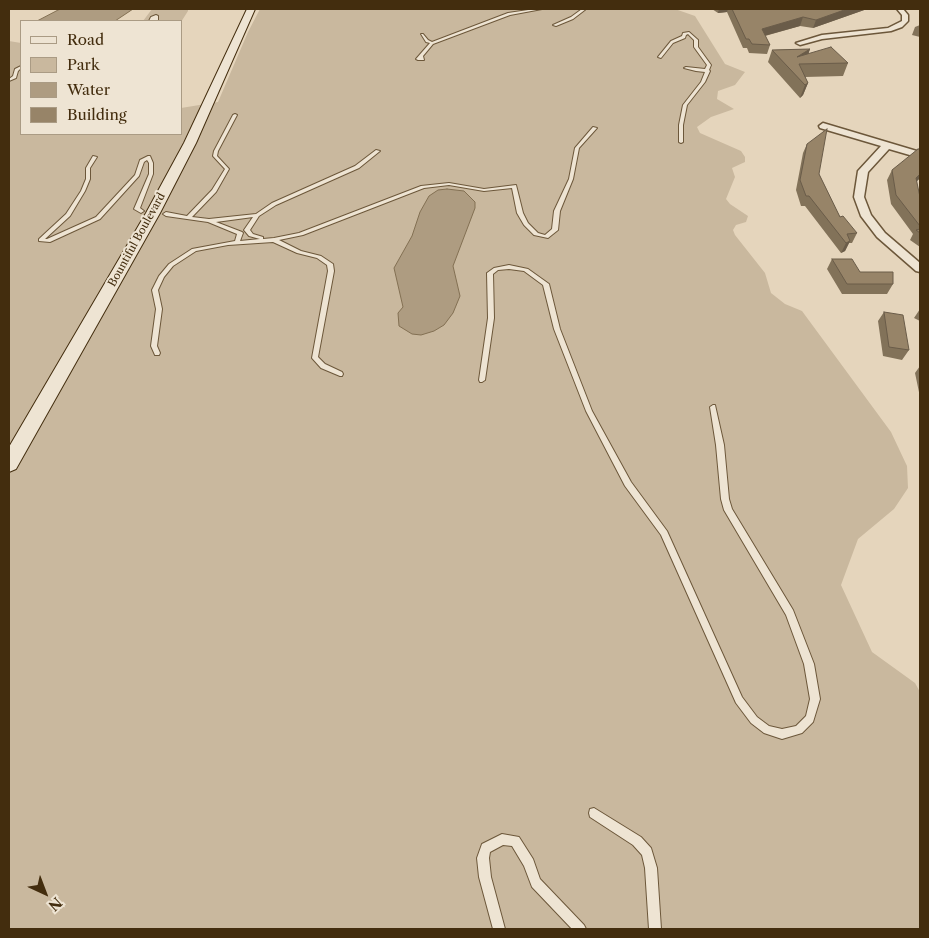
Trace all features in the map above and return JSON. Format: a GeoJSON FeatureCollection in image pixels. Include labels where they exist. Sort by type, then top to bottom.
{"type":"FeatureCollection","features":[{"type":"Feature","properties":{"kind":"main road","name":"Bountiful Boulevard"},"geometry":{"type":"LineString","coordinates":[[9,464],[153,213],[190,143],[240,30],[252,9]]}},
{"type":"Feature","properties":{"kind":"street"},"geometry":{"type":"LineString","coordinates":[[800,43],[822,36],[889,30],[900,26],[905,20],[900,9]]}},
{"type":"Feature","properties":{"kind":"street"},"geometry":{"type":"LineString","coordinates":[[823,126],[920,155]]}},
{"type":"Feature","properties":{"kind":"street"},"geometry":{"type":"LineString","coordinates":[[887,145],[863,171],[860,180],[859,197],[866,216],[881,236],[920,269]]}},
{"type":"Feature","properties":{"kind":"lane"},"geometry":{"type":"LineString","coordinates":[[422,56],[432,43],[509,14],[540,9]]}},
{"type":"Feature","properties":{"kind":"lane"},"geometry":{"type":"LineString","coordinates":[[555,25],[572,18],[584,9]]}},
{"type":"Feature","properties":{"kind":"lane"},"geometry":{"type":"LineString","coordinates":[[152,20],[160,12]]}},
{"type":"Feature","properties":{"kind":"lane"},"geometry":{"type":"LineString","coordinates":[[660,56],[672,42],[684,37],[684,34],[689,34],[696,40],[696,47],[709,65],[703,82],[685,105],[681,126],[681,142]]}},
{"type":"Feature","properties":{"kind":"lane"},"geometry":{"type":"LineString","coordinates":[[422,35],[427,42],[432,43]]}},
{"type":"Feature","properties":{"kind":"lane"},"geometry":{"type":"LineString","coordinates":[[9,80],[15,77],[16,70],[20,68]]}},
{"type":"Feature","properties":{"kind":"lane"},"geometry":{"type":"LineString","coordinates":[[696,70],[708,71]]}},
{"type":"Feature","properties":{"kind":"lane"},"geometry":{"type":"LineString","coordinates":[[188,217],[214,191],[227,169],[216,156],[216,151],[235,115]]}},
{"type":"Feature","properties":{"kind":"lane"},"geometry":{"type":"LineString","coordinates":[[157,353],[154,346],[159,309],[155,290],[161,277],[185,254],[194,250],[237,242],[274,240],[301,234],[423,187],[449,184],[484,190],[514,186],[520,213],[526,224],[536,234],[546,237],[555,230],[557,211],[571,179],[577,148],[595,128]]}},
{"type":"Feature","properties":{"kind":"lane"},"geometry":{"type":"LineString","coordinates":[[266,240],[248,233],[247,230],[257,215],[274,204],[357,167],[378,151]]}},
{"type":"Feature","properties":{"kind":"lane"},"geometry":{"type":"LineString","coordinates":[[95,158],[88,168],[88,179],[83,191],[68,215],[41,240],[48,241],[98,218],[136,175],[142,160],[148,157],[151,163],[151,174],[137,209],[141,211]]}},
{"type":"Feature","properties":{"kind":"lane"},"geometry":{"type":"LineString","coordinates":[[166,214],[209,221],[240,234],[237,242]]}},
{"type":"Feature","properties":{"kind":"lane"},"geometry":{"type":"LineString","coordinates":[[209,221],[257,215]]}},
{"type":"Feature","properties":{"kind":"lane"},"geometry":{"type":"LineString","coordinates":[[274,240],[299,252],[319,256],[330,264],[331,270],[316,358],[323,366],[340,374]]}},
{"type":"Feature","properties":{"kind":"lane"},"geometry":{"type":"LineString","coordinates":[[482,380],[491,318],[490,273],[496,269],[509,267],[526,270],[546,284],[558,329],[589,411],[628,484],[664,533],[739,700],[754,720],[767,730],[782,734],[799,730],[810,719],[815,699],[809,664],[790,613],[728,510],[713,407]]}},
{"type":"Feature","properties":{"kind":"lane"},"geometry":{"type":"LineString","coordinates":[[594,813],[637,840],[647,852],[651,868],[655,929]]}},
{"type":"Feature","properties":{"kind":"lane"},"geometry":{"type":"LineString","coordinates":[[499,929],[485,876],[484,858],[486,848],[502,839],[515,841],[529,864],[536,883],[580,929]]}},
{"type":"Feature","properties":{"kind":"green space"},"geometry":{"type":"Polygon","coordinates":[[[152,9],[188,9],[182,20],[144,20],[152,9]]]}},
{"type":"Feature","properties":{"kind":"green space"},"geometry":{"type":"Polygon","coordinates":[[[260,9],[675,9],[695,16],[725,64],[745,72],[735,85],[718,91],[717,99],[734,109],[711,117],[697,127],[700,133],[741,151],[745,157],[745,162],[732,168],[735,177],[726,199],[730,204],[748,216],[746,222],[736,225],[733,230],[735,235],[765,273],[771,293],[785,304],[802,311],[891,432],[907,466],[908,488],[894,509],[858,539],[841,585],[872,652],[915,683],[920,692],[920,929],[9,929],[9,41],[20,43],[20,135],[182,135],[182,108],[218,102],[260,9]]]}},
{"type":"Feature","properties":{"kind":"water"},"geometry":{"type":"Polygon","coordinates":[[[60,9],[133,9],[116,20],[39,20],[60,9]]]}},
{"type":"Feature","properties":{"kind":"water"},"geometry":{"type":"Polygon","coordinates":[[[438,190],[464,191],[475,202],[475,208],[453,266],[460,296],[453,313],[444,325],[434,331],[421,335],[412,334],[399,326],[398,313],[403,307],[394,268],[412,236],[420,212],[429,196],[438,190]]]}},
{"type":"Feature","properties":{"kind":"building"},"geometry":{"type":"Polygon","coordinates":[[[732,9],[847,9],[816,20],[803,17],[762,29],[770,45],[752,44],[749,39],[746,39],[732,9]]]}},
{"type":"Feature","properties":{"kind":"building"},"geometry":{"type":"Polygon","coordinates":[[[831,47],[848,63],[799,64],[808,83],[805,85],[772,50],[810,49],[797,57],[831,47]]]}},
{"type":"Feature","properties":{"kind":"building"},"geometry":{"type":"Polygon","coordinates":[[[827,129],[819,174],[840,217],[843,216],[857,233],[847,234],[850,241],[846,243],[809,196],[806,196],[800,180],[807,144],[827,129]]]}},
{"type":"Feature","properties":{"kind":"building"},"geometry":{"type":"Polygon","coordinates":[[[920,149],[920,174],[916,178],[920,197],[920,226],[896,195],[892,170],[920,149]]]}},
{"type":"Feature","properties":{"kind":"building"},"geometry":{"type":"Polygon","coordinates":[[[832,259],[852,259],[860,272],[893,272],[893,284],[847,284],[832,259]]]}},
{"type":"Feature","properties":{"kind":"building"},"geometry":{"type":"Polygon","coordinates":[[[884,312],[903,315],[909,350],[889,347],[884,312]]]}}]}
